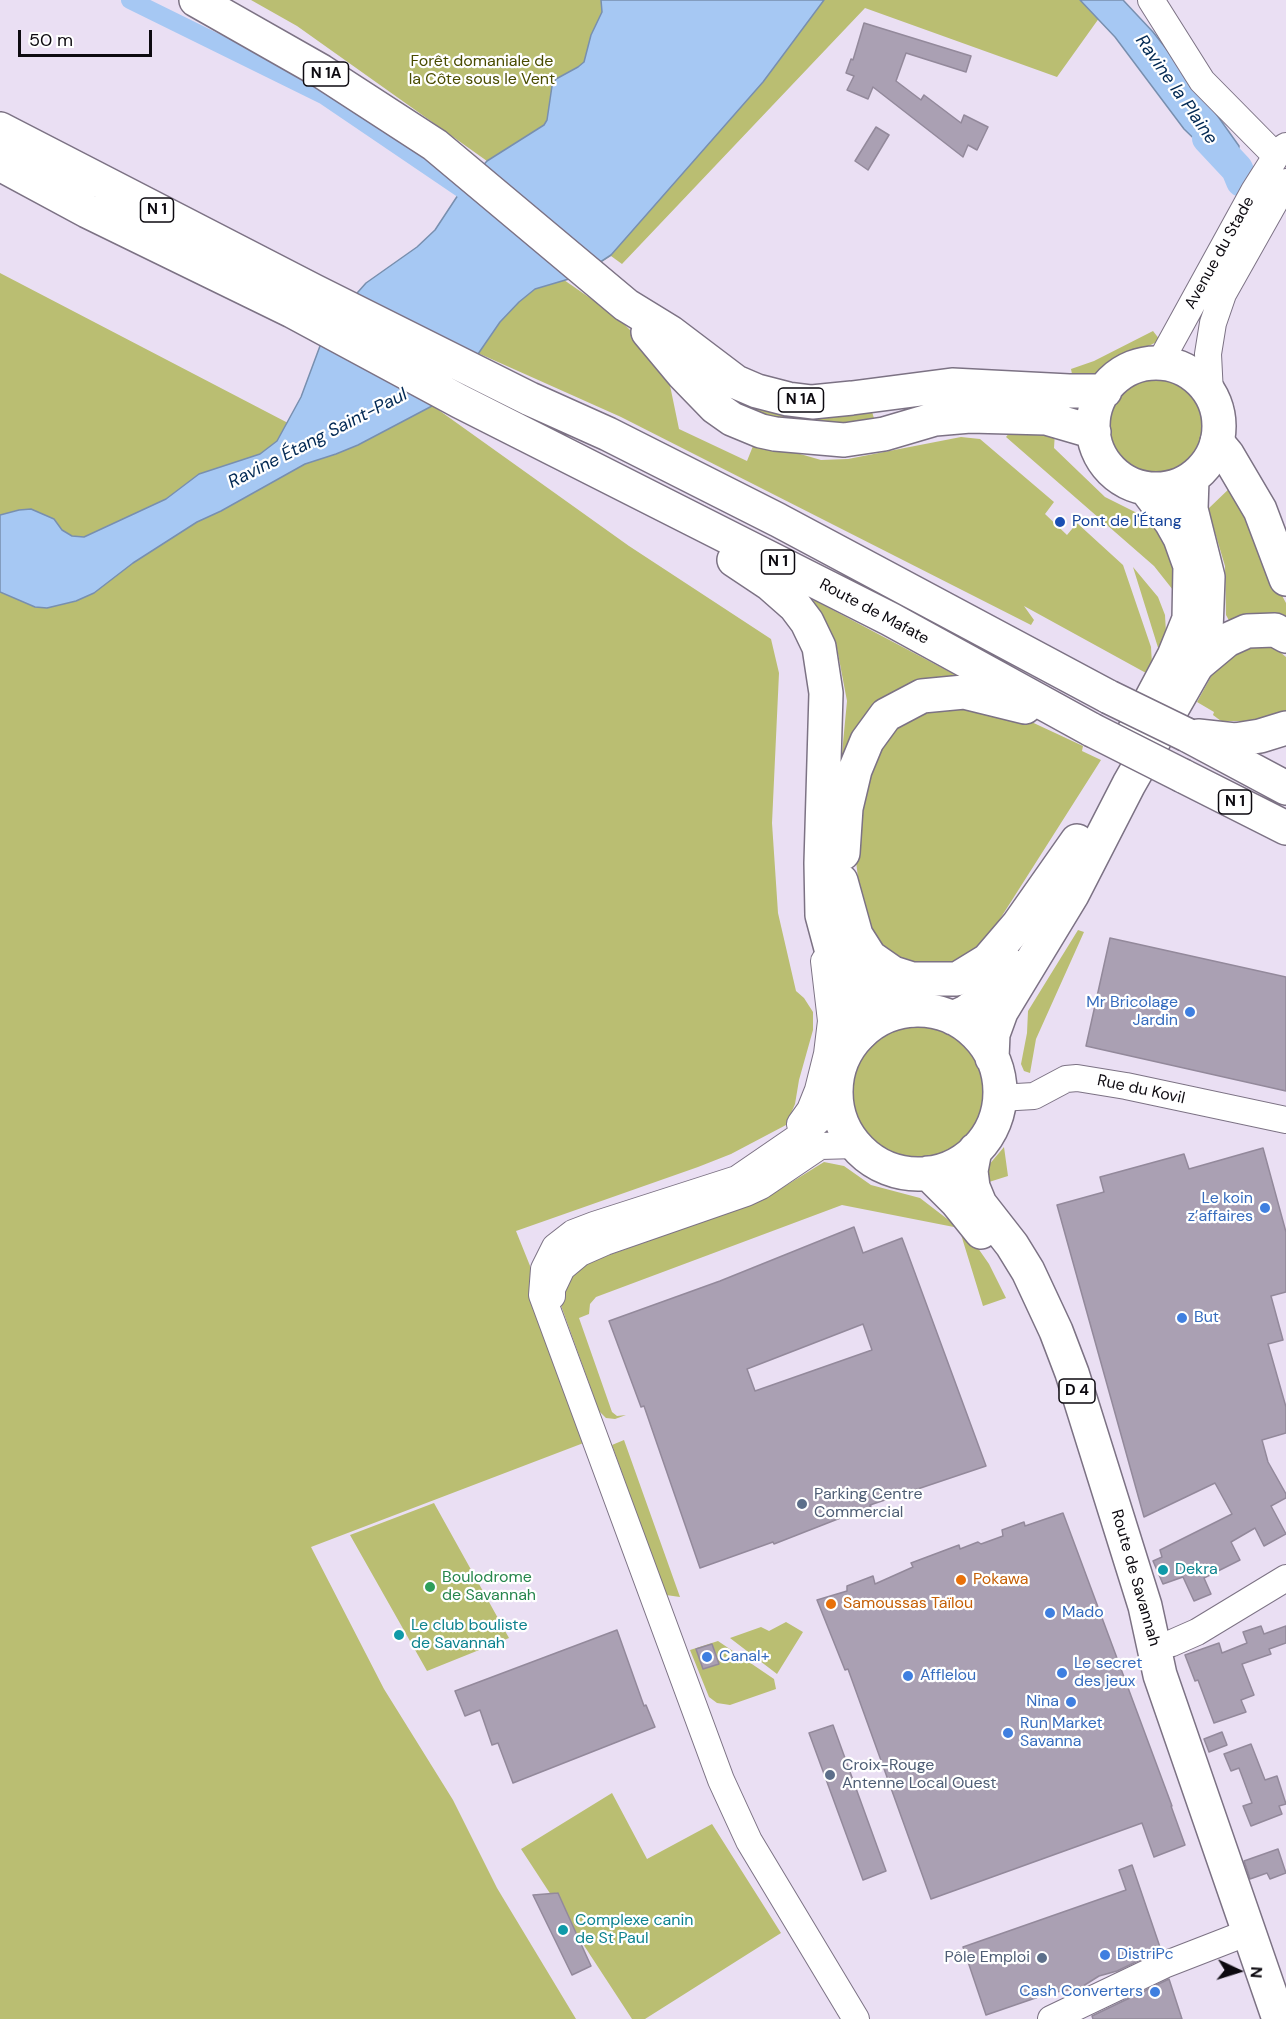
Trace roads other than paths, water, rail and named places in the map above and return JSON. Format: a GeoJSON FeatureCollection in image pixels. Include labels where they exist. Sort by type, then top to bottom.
{"type":"FeatureCollection","features":[{"type":"Feature","properties":{"kind":"main road","name":"N 1A"},"geometry":{"type":"LineString","coordinates":[[196,0],[321,71],[435,146],[626,305],[670,332],[736,382],[757,391],[812,402],[952,385],[1105,391]]}},
{"type":"Feature","properties":{"kind":"main road","name":"N 1"},"geometry":{"type":"LineString","coordinates":[[0,129],[303,301]]}},
{"type":"Feature","properties":{"kind":"main road","name":"N 1"},"geometry":{"type":"LineString","coordinates":[[0,164],[87,211],[303,301],[608,434],[778,520],[1109,697],[1187,735],[1286,788]]}},
{"type":"Feature","properties":{"kind":"main road","name":"Route de Mafate"},"geometry":{"type":"LineString","coordinates":[[303,301],[459,401],[890,619],[1092,730],[1286,828]]}},
{"type":"Feature","properties":{"kind":"main road","name":"N 1A"},"geometry":{"type":"LineString","coordinates":[[626,305],[683,374],[714,407],[732,419],[760,431],[814,439],[844,440],[884,434],[935,419],[970,416],[1046,418],[1094,432]]}},
{"type":"Feature","properties":{"kind":"main road"},"geometry":{"type":"LineString","coordinates":[[1159,364],[1174,366],[1188,372],[1201,382],[1217,409],[1219,426],[1212,456],[1203,469],[1178,486],[1146,489],[1130,484],[1111,469],[1098,448],[1094,432],[1094,417],[1098,403],[1115,379],[1128,370],[1143,365],[1159,364]]}},
{"type":"Feature","properties":{"kind":"main road"},"geometry":{"type":"LineString","coordinates":[[1217,442],[1227,454],[1260,510],[1286,579]]}},
{"type":"Feature","properties":{"kind":"main road"},"geometry":{"type":"LineString","coordinates":[[581,462],[771,584],[795,606],[807,622],[819,646],[826,693],[821,863],[822,915],[840,982],[861,1033]]}},
{"type":"Feature","properties":{"kind":"main road"},"geometry":{"type":"LineString","coordinates":[[912,1010],[885,1017],[861,1033],[845,1055],[837,1082],[836,1096],[842,1122],[856,1145],[881,1165],[912,1174],[928,1173],[954,1166],[985,1139],[992,1126],[999,1098],[999,1084],[992,1058],[993,1034],[1001,1012],[1072,895],[1129,784],[1197,665],[1206,631],[1209,577],[1191,509],[1192,478]]}},
{"type":"Feature","properties":{"kind":"main road"},"geometry":{"type":"LineString","coordinates":[[953,1018],[966,1012],[985,998],[998,982],[1077,841],[1174,656],[1189,619],[1190,566],[1180,538],[1171,522],[1146,489]]}},
{"type":"Feature","properties":{"kind":"main road"},"geometry":{"type":"LineString","coordinates":[[1197,665],[1227,640],[1247,631],[1275,630],[1286,636]]}},
{"type":"Feature","properties":{"kind":"main road"},"geometry":{"type":"LineString","coordinates":[[992,1058],[976,1035],[953,1018],[940,1013],[912,1010],[882,1000],[864,987],[856,971],[843,930],[840,905],[846,808],[855,770],[867,741],[886,715],[922,696],[964,692],[1015,703],[1092,730]]}},
{"type":"Feature","properties":{"kind":"main road"},"geometry":{"type":"LineString","coordinates":[[1187,735],[1235,740],[1260,736],[1286,728]]}},
{"type":"Feature","properties":{"kind":"main road"},"geometry":{"type":"LineString","coordinates":[[841,881],[856,935],[870,957],[893,973],[912,979],[957,979],[988,960],[1018,925],[1077,841]]}},
{"type":"Feature","properties":{"kind":"main road","name":"Route de Savannah"},"geometry":{"type":"LineString","coordinates":[[975,1150],[972,1171],[973,1187],[980,1204],[1028,1270],[1072,1373],[1145,1606],[1160,1675],[1244,1934],[1267,2019]]}},
{"type":"Feature","properties":{"kind":"main road","name":"Route de Savannah"},"geometry":{"type":"LineString","coordinates":[[928,1173],[956,1201],[1003,1260],[1030,1306],[1046,1340],[1061,1377],[1098,1504],[1244,1934],[1279,2019]]}},
{"type":"Feature","properties":{"kind":"street"},"geometry":{"type":"LineString","coordinates":[[1151,0],[1202,81],[1281,151]]}},
{"type":"Feature","properties":{"kind":"street","name":"Avenue du Stade"},"geometry":{"type":"LineString","coordinates":[[1159,364],[1208,274],[1281,151]]}},
{"type":"Feature","properties":{"kind":"street","name":"Avenue du Stade"},"geometry":{"type":"LineString","coordinates":[[1210,394],[1208,354],[1213,323],[1223,294],[1286,182]]}},
{"type":"Feature","properties":{"kind":"street"},"geometry":{"type":"LineString","coordinates":[[779,1152],[810,1110],[818,1090],[827,1054],[831,1021],[825,979],[822,915]]}},
{"type":"Feature","properties":{"kind":"street","name":"Rue du Kovil"},"geometry":{"type":"LineString","coordinates":[[999,1098],[1034,1096],[1066,1079],[1077,1078],[1126,1086],[1286,1120]]}},
{"type":"Feature","properties":{"kind":"street"},"geometry":{"type":"LineString","coordinates":[[836,1096],[819,1120],[779,1152],[737,1179],[573,1233],[555,1247],[544,1269],[542,1295],[721,1780],[749,1841],[856,2019]]}},
{"type":"Feature","properties":{"kind":"street"},"geometry":{"type":"LineString","coordinates":[[553,1323],[552,1289],[562,1268],[580,1253],[605,1242],[746,1193],[820,1146],[856,1145]]}},
{"type":"Feature","properties":{"kind":"street"},"geometry":{"type":"LineString","coordinates":[[1155,1647],[1191,1635],[1286,1578]]}},
{"type":"Feature","properties":{"kind":"street"},"geometry":{"type":"LineString","coordinates":[[1051,2019],[1164,1965],[1244,1934]]}},
{"type":"Feature","properties":{"kind":"water","name":"Ravine Étang Saint-Paul"},"geometry":{"type":"Polygon","coordinates":[[[601,0],[824,0],[763,82],[611,255],[579,276],[535,289],[519,302],[500,322],[450,391],[432,406],[358,445],[305,464],[197,522],[133,563],[94,593],[76,601],[47,608],[35,607],[0,592],[0,515],[31,509],[54,519],[62,530],[72,536],[84,537],[166,499],[199,474],[260,454],[277,441],[301,397],[320,346],[342,310],[366,283],[417,247],[435,230],[462,189],[487,161],[544,125],[547,120],[552,86],[556,79],[584,62],[591,35],[602,12],[601,0]]]}},
{"type":"Feature","properties":{"kind":"water"},"geometry":{"type":"Polygon","coordinates":[[[1080,0],[1123,0],[1153,32],[1239,146],[1237,169],[1219,163],[1184,129],[1115,37],[1080,0]]]}},
{"type":"Feature","properties":{"kind":"waterway"},"geometry":{"type":"LineString","coordinates":[[130,0],[325,96],[462,189]]}},
{"type":"Feature","properties":{"kind":"waterway","name":"Ravine la Plaine"},"geometry":{"type":"LineString","coordinates":[[1208,138],[1237,169],[1242,181]]}},
{"type":"Feature","properties":{"kind":"place","name":"Pont de l'Étang"},"geometry":{"type":"Point","coordinates":[1060,522]}},
{"type":"Feature","properties":{"kind":"place","name":"Mr Bricolage Jardin"},"geometry":{"type":"Point","coordinates":[1190,1012]}},
{"type":"Feature","properties":{"kind":"place","name":"Le koin z’affaires"},"geometry":{"type":"Point","coordinates":[1265,1208]}},
{"type":"Feature","properties":{"kind":"place","name":"But"},"geometry":{"type":"Point","coordinates":[1182,1318]}},
{"type":"Feature","properties":{"kind":"place","name":"Parking Centre Commercial"},"geometry":{"type":"Point","coordinates":[802,1504]}},
{"type":"Feature","properties":{"kind":"place","name":"Dekra"},"geometry":{"type":"Point","coordinates":[1163,1570]}},
{"type":"Feature","properties":{"kind":"place","name":"Pokawa"},"geometry":{"type":"Point","coordinates":[961,1580]}},
{"type":"Feature","properties":{"kind":"place","name":"Boulodrome de Savannah"},"geometry":{"type":"Point","coordinates":[430,1587]}},
{"type":"Feature","properties":{"kind":"place","name":"Samoussas Taïlou"},"geometry":{"type":"Point","coordinates":[831,1604]}},
{"type":"Feature","properties":{"kind":"place","name":"Mado"},"geometry":{"type":"Point","coordinates":[1050,1613]}},
{"type":"Feature","properties":{"kind":"place","name":"Le club bouliste de Savannah"},"geometry":{"type":"Point","coordinates":[399,1635]}},
{"type":"Feature","properties":{"kind":"place","name":"Canal+"},"geometry":{"type":"Point","coordinates":[707,1657]}},
{"type":"Feature","properties":{"kind":"place","name":"Le secret des jeux"},"geometry":{"type":"Point","coordinates":[1062,1673]}},
{"type":"Feature","properties":{"kind":"place","name":"Afflelou"},"geometry":{"type":"Point","coordinates":[908,1676]}},
{"type":"Feature","properties":{"kind":"place","name":"Nina"},"geometry":{"type":"Point","coordinates":[1071,1702]}},
{"type":"Feature","properties":{"kind":"place","name":"Run Market Savanna"},"geometry":{"type":"Point","coordinates":[1008,1733]}},
{"type":"Feature","properties":{"kind":"place","name":"Croix-Rouge Antenne Local Ouest"},"geometry":{"type":"Point","coordinates":[830,1775]}},
{"type":"Feature","properties":{"kind":"place","name":"Complexe canin de St Paul"},"geometry":{"type":"Point","coordinates":[563,1930]}},
{"type":"Feature","properties":{"kind":"place","name":"DistriPc"},"geometry":{"type":"Point","coordinates":[1105,1955]}},
{"type":"Feature","properties":{"kind":"place","name":"Pôle Emploi"},"geometry":{"type":"Point","coordinates":[1042,1958]}},
{"type":"Feature","properties":{"kind":"place","name":"Cash Converters"},"geometry":{"type":"Point","coordinates":[1155,1992]}},
{"type":"Feature","properties":{"kind":"park label","name":"Forêt domaniale de la Côte sous le Vent"},"geometry":{"type":"Point","coordinates":[482,71]}}]}
